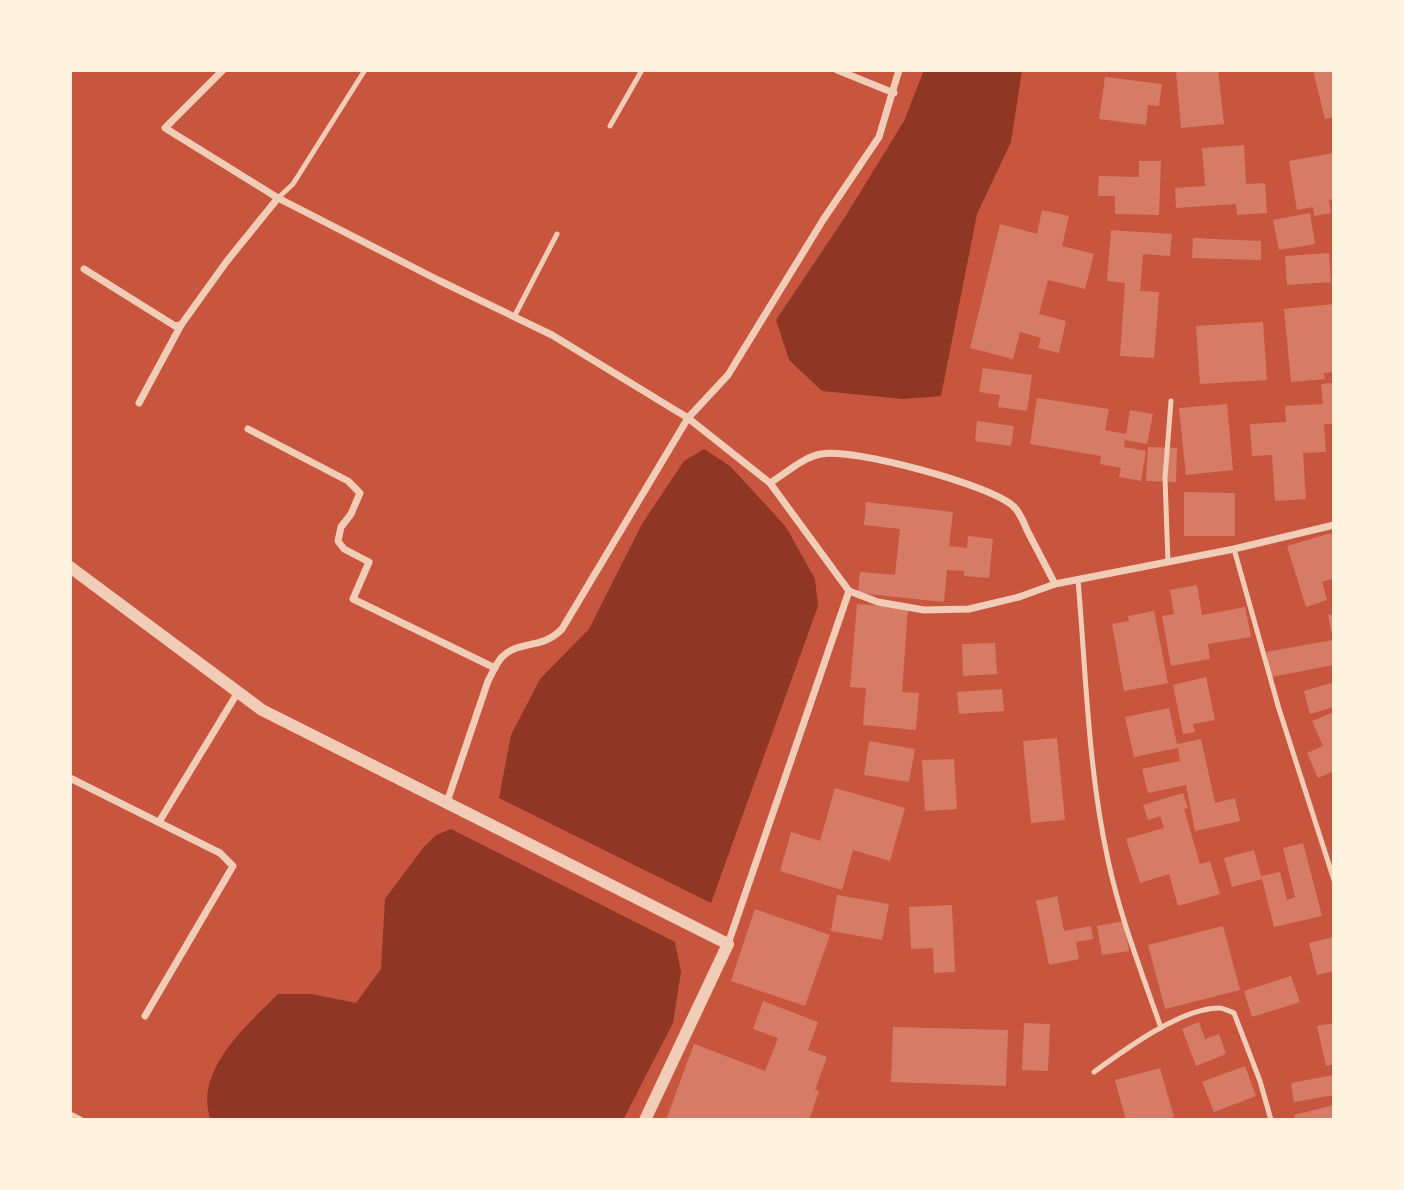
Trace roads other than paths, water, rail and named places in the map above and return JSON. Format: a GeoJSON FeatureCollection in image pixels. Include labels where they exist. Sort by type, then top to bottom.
{"type":"FeatureCollection","features":[{"type":"Feature","properties":{"kind":"street"},"geometry":{"type":"LineString","coordinates":[[223,70],[165,128],[278,198],[552,335],[688,418],[770,483],[849,591],[878,601],[913,608],[969,609],[1055,584],[1234,549],[1334,525]]}},
{"type":"Feature","properties":{"kind":"street"},"geometry":{"type":"LineString","coordinates":[[837,70],[894,93]]}},
{"type":"Feature","properties":{"kind":"street"},"geometry":{"type":"LineString","coordinates":[[451,804],[488,681],[502,656],[519,647],[537,645],[553,638],[562,629],[688,418],[728,375],[823,220],[879,137],[899,70]]}},
{"type":"Feature","properties":{"kind":"street"},"geometry":{"type":"LineString","coordinates":[[139,402],[181,325],[278,198]]}},
{"type":"Feature","properties":{"kind":"street"},"geometry":{"type":"LineString","coordinates":[[84,269],[175,326],[181,325]]}},
{"type":"Feature","properties":{"kind":"street"},"geometry":{"type":"LineString","coordinates":[[248,429],[348,481],[360,493],[351,514],[341,527],[338,541],[344,549],[369,562],[353,599],[495,668]]}},
{"type":"Feature","properties":{"kind":"street"},"geometry":{"type":"LineString","coordinates":[[770,483],[809,458],[838,453],[867,457],[953,479],[1003,497],[1016,508],[1055,584]]}},
{"type":"Feature","properties":{"kind":"street"},"geometry":{"type":"LineString","coordinates":[[70,567],[262,710],[728,944]]}},
{"type":"Feature","properties":{"kind":"street"},"geometry":{"type":"LineString","coordinates":[[645,1120],[728,944],[849,591]]}},
{"type":"Feature","properties":{"kind":"street"},"geometry":{"type":"LineString","coordinates":[[159,822],[238,692]]}},
{"type":"Feature","properties":{"kind":"street"},"geometry":{"type":"LineString","coordinates":[[70,778],[220,852],[233,866],[145,1016]]}},
{"type":"Feature","properties":{"kind":"street"},"geometry":{"type":"LineString","coordinates":[[70,1115],[80,1120]]}},
{"type":"Feature","properties":{"kind":"lane"},"geometry":{"type":"LineString","coordinates":[[278,198],[293,184],[365,70]]}},
{"type":"Feature","properties":{"kind":"lane"},"geometry":{"type":"LineString","coordinates":[[610,126],[642,70]]}},
{"type":"Feature","properties":{"kind":"lane"},"geometry":{"type":"LineString","coordinates":[[514,317],[557,234]]}},
{"type":"Feature","properties":{"kind":"lane"},"geometry":{"type":"LineString","coordinates":[[1168,562],[1165,478],[1171,401]]}},
{"type":"Feature","properties":{"kind":"lane"},"geometry":{"type":"LineString","coordinates":[[1234,549],[1279,709],[1334,880]]}},
{"type":"Feature","properties":{"kind":"lane"},"geometry":{"type":"LineString","coordinates":[[1078,580],[1098,808],[1108,862],[1161,1028]]}},
{"type":"Feature","properties":{"kind":"lane"},"geometry":{"type":"LineString","coordinates":[[1094,1072],[1161,1028],[1194,1014],[1220,1008],[1234,1013],[1271,1120]]}}]}
